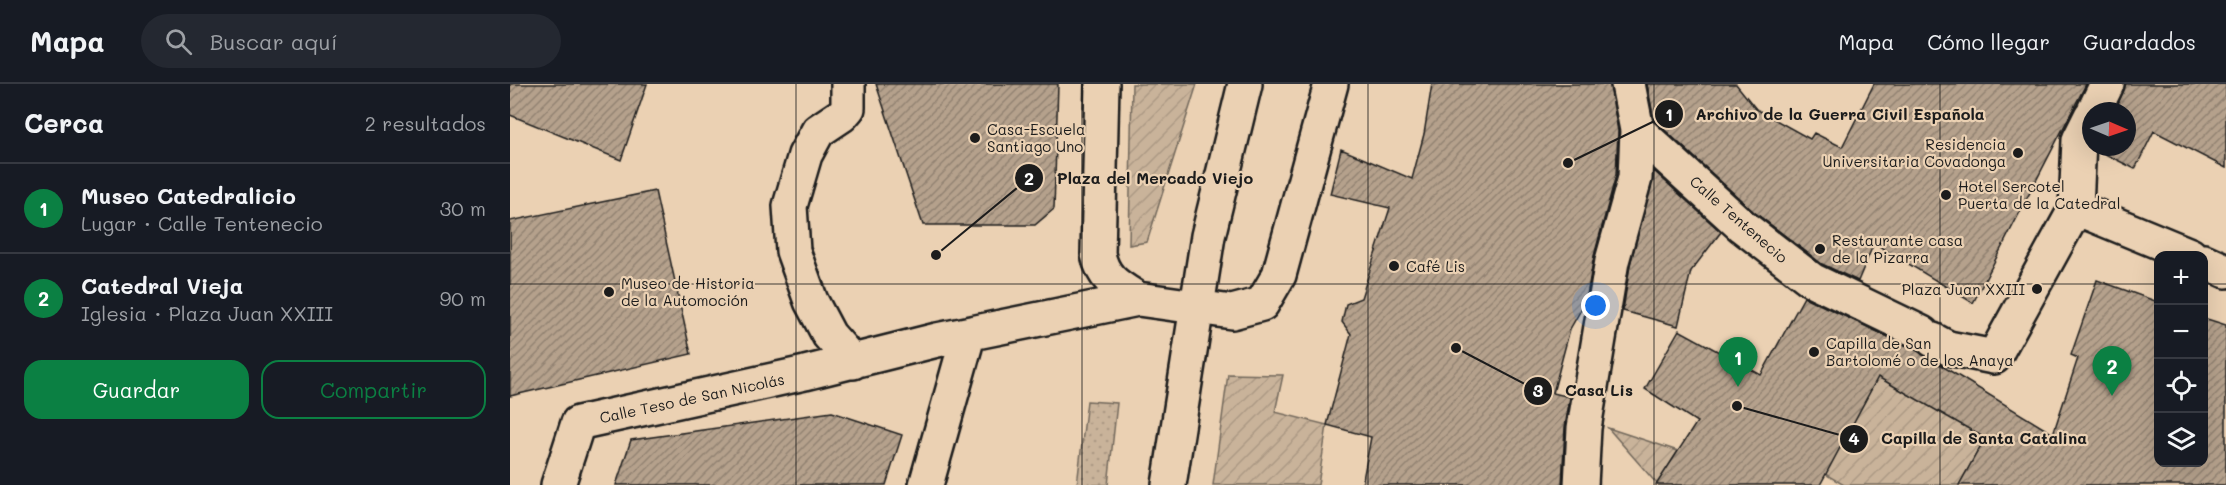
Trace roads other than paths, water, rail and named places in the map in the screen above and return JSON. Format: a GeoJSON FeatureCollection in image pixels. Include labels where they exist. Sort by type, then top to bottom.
{"type":"FeatureCollection","features":[{"type":"Feature","properties":{"kind":"street"},"geometry":{"type":"LineString","coordinates":[[1102,84],[1098,254],[1101,270],[1113,284],[1138,299],[1232,312],[1262,304],[1279,275],[1331,84]]}},
{"type":"Feature","properties":{"kind":"street"},"geometry":{"type":"LineString","coordinates":[[1169,485],[1208,236],[1245,84]]}},
{"type":"Feature","properties":{"kind":"street"},"geometry":{"type":"LineString","coordinates":[[1581,485],[1584,428],[1612,261],[1635,178],[1637,130],[1628,84]]}},
{"type":"Feature","properties":{"kind":"street"},"geometry":{"type":"LineString","coordinates":[[2098,102],[2107,84]]}},
{"type":"Feature","properties":{"kind":"street"},"geometry":{"type":"LineString","coordinates":[[848,96],[842,115],[818,131],[805,155],[790,206],[793,251],[811,301],[829,335],[853,362]]}},
{"type":"Feature","properties":{"kind":"street","name":"Calle Tentenecio"},"geometry":{"type":"LineString","coordinates":[[1637,130],[1742,226],[1812,280],[1948,348],[1994,357],[2076,208]]}},
{"type":"Feature","properties":{"kind":"street"},"geometry":{"type":"LineString","coordinates":[[2082,134],[2079,140],[2076,208],[2180,251]]}},
{"type":"Feature","properties":{"kind":"street"},"geometry":{"type":"LineString","coordinates":[[2208,263],[2226,271]]}},
{"type":"Feature","properties":{"kind":"street","name":"Calle Teso de San Nicolás"},"geometry":{"type":"LineString","coordinates":[[558,485],[578,423],[853,362],[937,340],[968,336],[1138,299]]}},
{"type":"Feature","properties":{"kind":"street"},"geometry":{"type":"LineString","coordinates":[[926,485],[968,336]]}},
{"type":"Feature","properties":{"kind":"place","name":"Casa-Escuela Santiago Uno"},"geometry":{"type":"Point","coordinates":[975,138]}},
{"type":"Feature","properties":{"kind":"place","name":"Residencia Universitaria Covadonga"},"geometry":{"type":"Point","coordinates":[2018,153]}},
{"type":"Feature","properties":{"kind":"place","name":"Archivo de la Guerra Civil Española"},"geometry":{"type":"Point","coordinates":[1568,163]}},
{"type":"Feature","properties":{"kind":"place","name":"Hotel Sercotel Puerta de la Catedral"},"geometry":{"type":"Point","coordinates":[1946,195]}},
{"type":"Feature","properties":{"kind":"place","name":"Restaurante casa de la Pizarra"},"geometry":{"type":"Point","coordinates":[1820,249]}},
{"type":"Feature","properties":{"kind":"place","name":"Plaza del Mercado Viejo"},"geometry":{"type":"Point","coordinates":[936,255]}},
{"type":"Feature","properties":{"kind":"place","name":"Café Lis"},"geometry":{"type":"Point","coordinates":[1394,266]}},
{"type":"Feature","properties":{"kind":"place","name":"Plaza Juan XXIII"},"geometry":{"type":"Point","coordinates":[2037,289]}},
{"type":"Feature","properties":{"kind":"place","name":"Museo de Historia de la Automoción"},"geometry":{"type":"Point","coordinates":[609,292]}},
{"type":"Feature","properties":{"kind":"place","name":"Casa Lis"},"geometry":{"type":"Point","coordinates":[1456,348]}},
{"type":"Feature","properties":{"kind":"place","name":"Capilla de San Bartolomé o de los Anaya"},"geometry":{"type":"Point","coordinates":[1814,352]}},
{"type":"Feature","properties":{"kind":"place","name":"Museo Catedralicio"},"geometry":{"type":"Point","coordinates":[1738,387]}},
{"type":"Feature","properties":{"kind":"place","name":"Catedral Vieja"},"geometry":{"type":"Point","coordinates":[2112,396]}},
{"type":"Feature","properties":{"kind":"place","name":"Capilla de Santa Catalina"},"geometry":{"type":"Point","coordinates":[1737,406]}}]}
